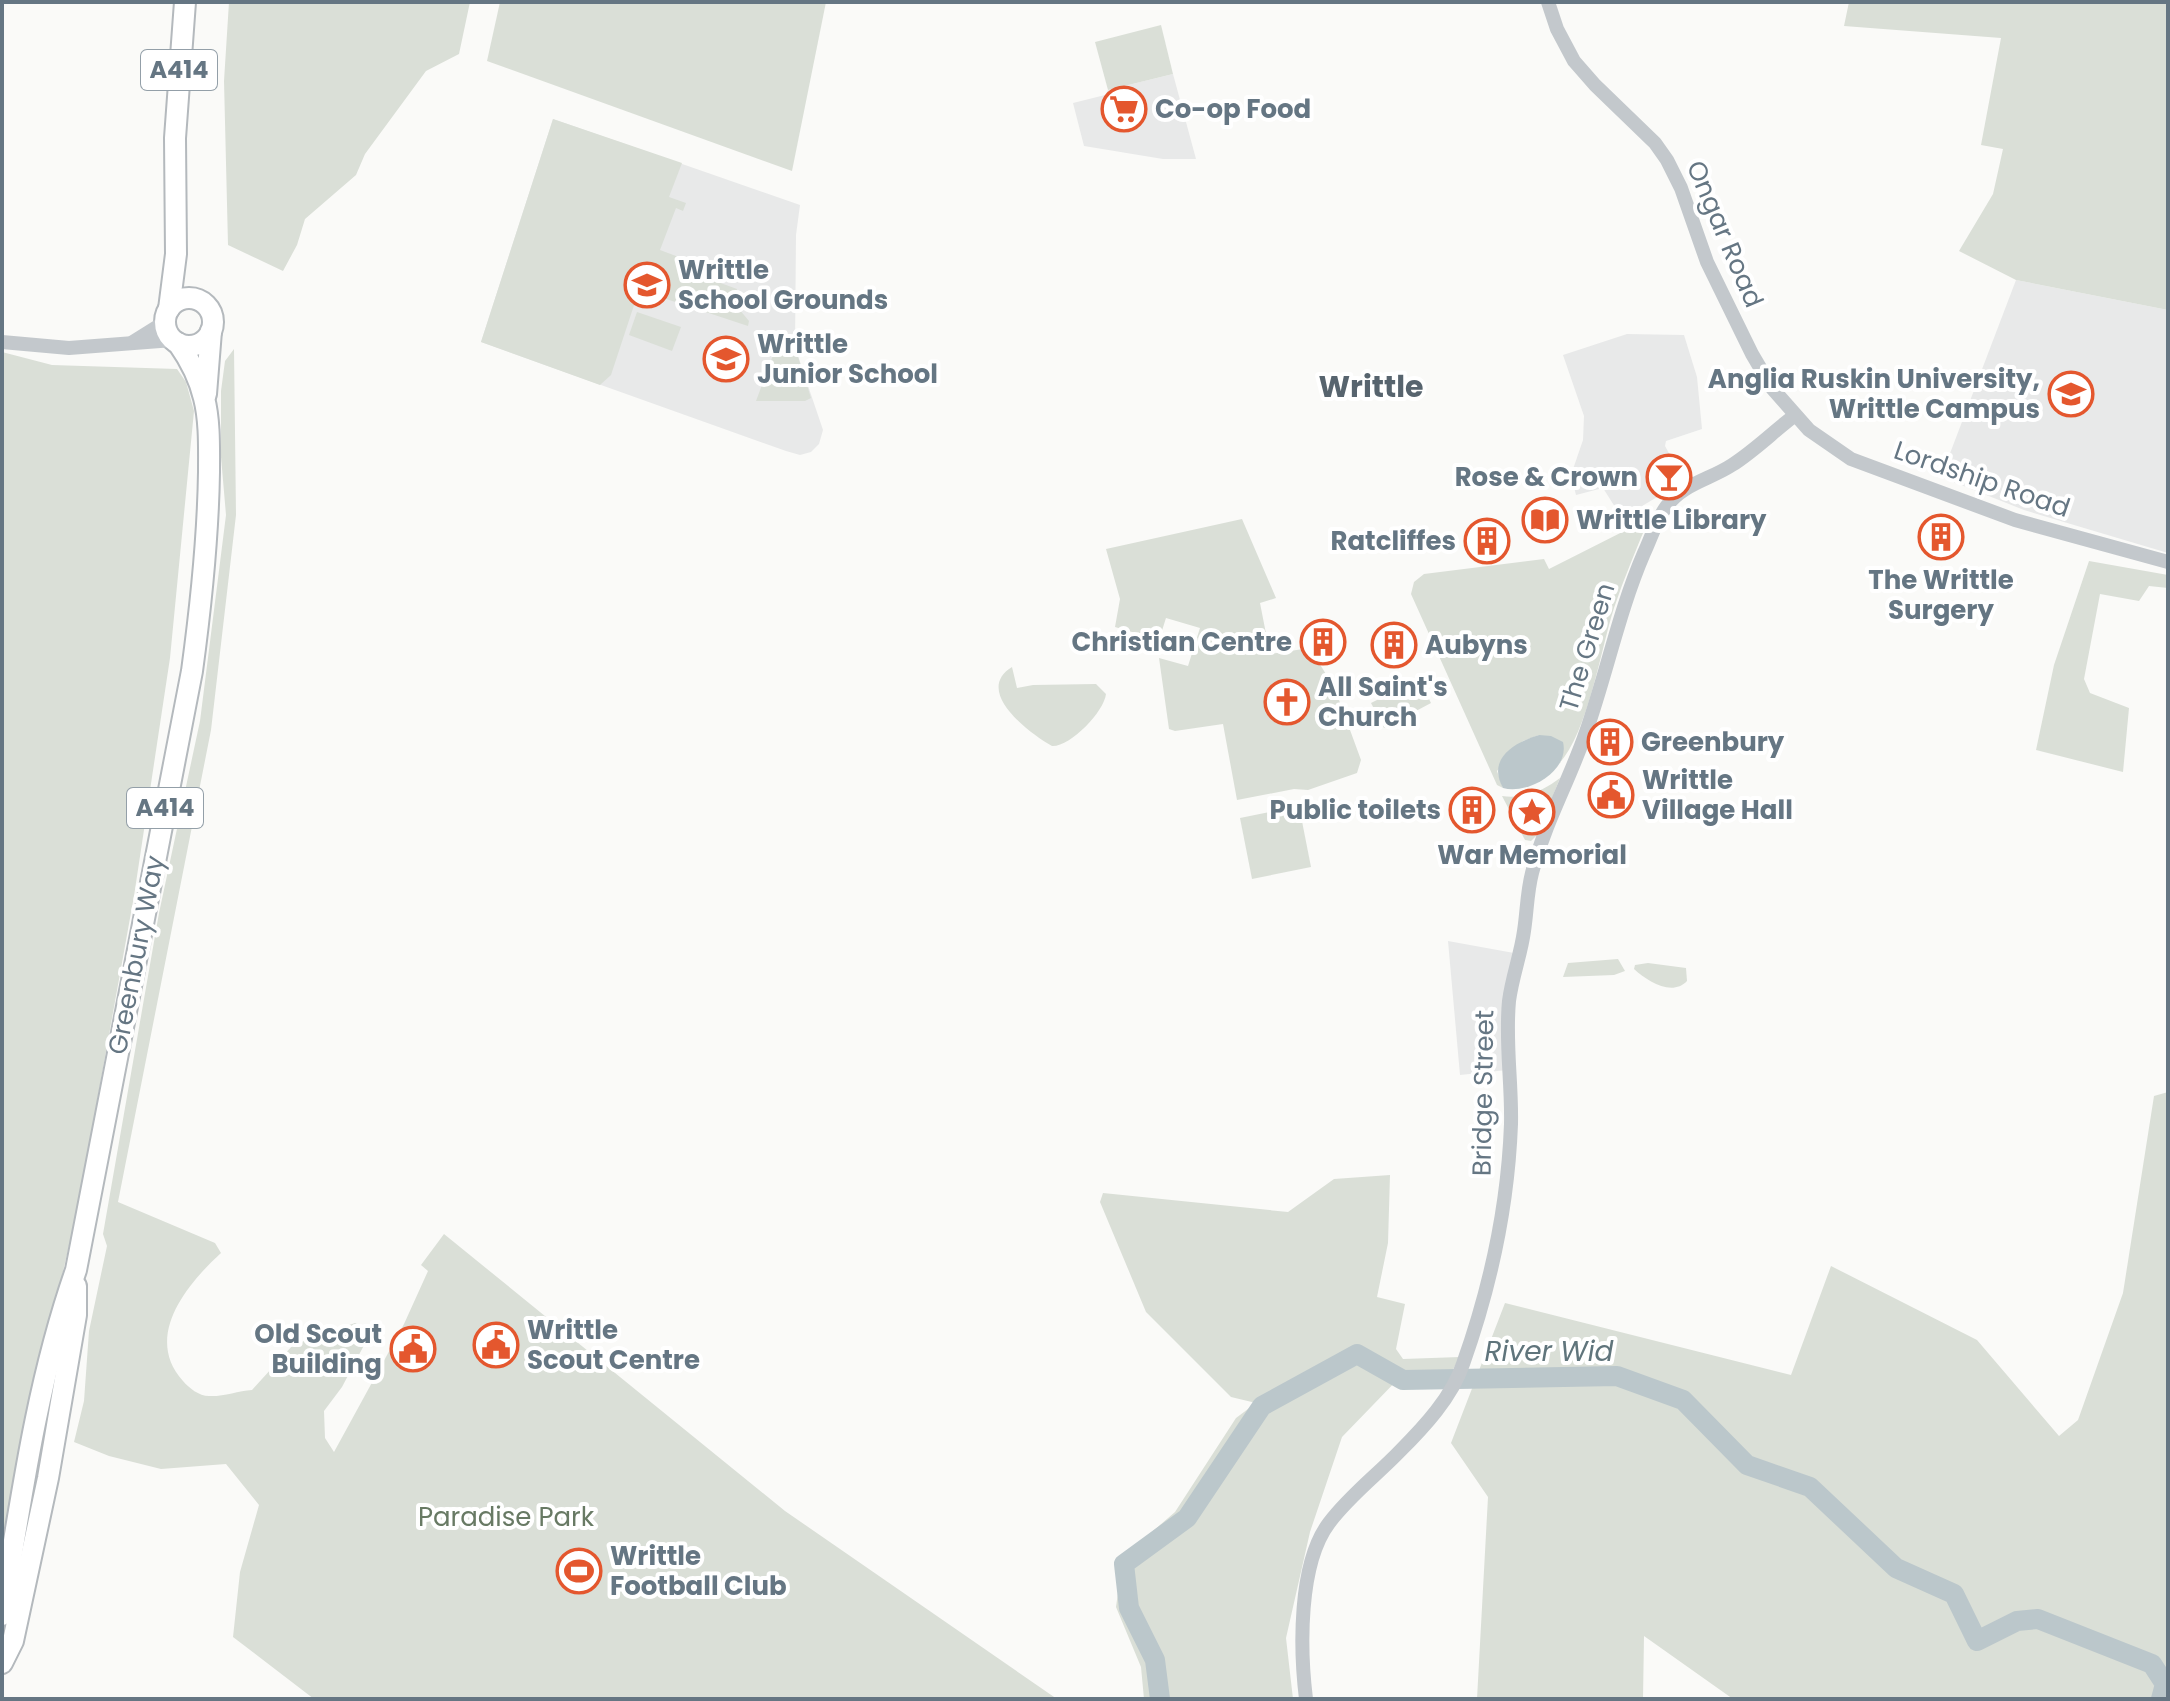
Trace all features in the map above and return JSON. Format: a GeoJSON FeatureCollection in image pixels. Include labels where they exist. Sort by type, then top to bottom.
{"type":"FeatureCollection","features":[{"type":"Feature","properties":{"kind":"highway","name":"A414"},"geometry":{"type":"LineString","coordinates":[[171,328],[176,254],[175,138],[185,2]]}},
{"type":"Feature","properties":{"kind":"highway","name":"A414"},"geometry":{"type":"LineString","coordinates":[[176,254],[192,298]]}},
{"type":"Feature","properties":{"kind":"highway"},"geometry":{"type":"LineString","coordinates":[[192,298],[204,303],[213,318],[211,331],[191,346],[171,328],[179,300],[192,298]]}},
{"type":"Feature","properties":{"kind":"highway","name":"Greenbury Way"},"geometry":{"type":"LineString","coordinates":[[171,328],[189,357],[205,401]]}},
{"type":"Feature","properties":{"kind":"highway","name":"Greenbury Way"},"geometry":{"type":"LineString","coordinates":[[2,1615],[36,1419],[61,1311],[76,1270],[192,671],[203,592],[209,506],[205,401],[211,331]]}},
{"type":"Feature","properties":{"kind":"highway","name":"Greenbury Way"},"geometry":{"type":"LineString","coordinates":[[2,1663],[13,1641],[48,1478],[76,1315],[76,1270]]}},
{"type":"Feature","properties":{"kind":"street","name":"Ongar Road"},"geometry":{"type":"LineString","coordinates":[[1548,2],[1557,29],[1574,61],[1655,143],[1667,160],[1681,188],[1713,275],[1772,388],[1794,416]]}},
{"type":"Feature","properties":{"kind":"street"},"geometry":{"type":"LineString","coordinates":[[2,342],[69,348],[147,343],[171,328]]}},
{"type":"Feature","properties":{"kind":"street","name":"Lordship Road"},"geometry":{"type":"LineString","coordinates":[[1794,416],[1825,443],[1851,459],[2015,520],[2168,562]]}},
{"type":"Feature","properties":{"kind":"street","name":"The Green"},"geometry":{"type":"LineString","coordinates":[[1518,956],[1531,874],[1587,730],[1630,588],[1659,519],[1684,489],[1729,468],[1794,416]]}},
{"type":"Feature","properties":{"kind":"street","name":"Bridge Street"},"geometry":{"type":"LineString","coordinates":[[1306,1699],[1304,1619],[1310,1570],[1319,1539],[1341,1508],[1414,1438],[1461,1370],[1494,1254],[1502,1212],[1511,1124],[1508,1013],[1518,956]]}},
{"type":"Feature","properties":{"kind":"shaded area"},"geometry":{"type":"Polygon","coordinates":[[[1173,74],[1196,159],[1163,159],[1084,146],[1073,103],[1105,95],[1108,90],[1173,74]]]}},
{"type":"Feature","properties":{"kind":"shaded area","name":"Writtle School Grounds"},"geometry":{"type":"Polygon","coordinates":[[[553,119],[800,205],[796,235],[795,347],[823,430],[819,444],[811,452],[800,455],[786,451],[481,342],[553,119]]]}},
{"type":"Feature","properties":{"kind":"shaded area","name":"Anglia Ruskin University, Writtle Campus"},"geometry":{"type":"Polygon","coordinates":[[[2016,280],[2168,310],[2168,553],[2024,510],[1941,477],[2016,280]]]}},
{"type":"Feature","properties":{"kind":"shaded area"},"geometry":{"type":"Polygon","coordinates":[[[1627,334],[1684,335],[1697,377],[1702,429],[1666,441],[1665,446],[1684,481],[1622,518],[1603,488],[1576,495],[1571,475],[1583,440],[1584,416],[1563,355],[1627,334]]]}},
{"type":"Feature","properties":{"kind":"shaded area"},"geometry":{"type":"Polygon","coordinates":[[[1539,735],[1563,742],[1563,753],[1554,771],[1524,788],[1503,788],[1498,769],[1505,754],[1539,735]]]}},
{"type":"Feature","properties":{"kind":"shaded area"},"geometry":{"type":"Polygon","coordinates":[[[1448,941],[1514,953],[1507,1070],[1460,1075],[1448,941]]]}},
{"type":"Feature","properties":{"kind":"green space"},"geometry":{"type":"Polygon","coordinates":[[[229,2],[470,2],[459,54],[426,71],[365,154],[356,175],[305,219],[297,245],[283,271],[228,245],[224,81],[229,2]]]}},
{"type":"Feature","properties":{"kind":"green space"},"geometry":{"type":"Polygon","coordinates":[[[500,2],[826,2],[792,171],[487,61],[500,2]]]}},
{"type":"Feature","properties":{"kind":"green space"},"geometry":{"type":"Polygon","coordinates":[[[1849,2],[2168,2],[2168,310],[2016,280],[1959,251],[1993,194],[2003,149],[1981,145],[2001,38],[1844,26],[1849,2]]]}},
{"type":"Feature","properties":{"kind":"green space"},"geometry":{"type":"Polygon","coordinates":[[[1161,25],[1173,74],[1108,90],[1095,42],[1161,25]]]}},
{"type":"Feature","properties":{"kind":"green space"},"geometry":{"type":"Polygon","coordinates":[[[553,119],[682,163],[669,197],[686,203],[683,211],[676,208],[660,250],[684,259],[682,269],[737,289],[734,303],[749,321],[748,326],[639,290],[611,375],[600,385],[481,342],[553,119]]]}},
{"type":"Feature","properties":{"kind":"green space"},"geometry":{"type":"Polygon","coordinates":[[[637,312],[681,327],[672,351],[629,335],[637,312]]]}},
{"type":"Feature","properties":{"kind":"green space"},"geometry":{"type":"Polygon","coordinates":[[[782,343],[795,347],[811,398],[805,401],[756,401],[776,347],[782,343]]]}},
{"type":"Feature","properties":{"kind":"green space","name":"Paradise Park"},"geometry":{"type":"Polygon","coordinates":[[[234,349],[236,515],[211,730],[118,1202],[215,1243],[221,1253],[195,1280],[174,1312],[168,1329],[167,1347],[172,1364],[185,1384],[202,1395],[219,1396],[252,1390],[293,1345],[355,1323],[371,1332],[342,1387],[324,1411],[325,1438],[334,1452],[404,1324],[428,1271],[421,1265],[444,1234],[785,1511],[1057,1699],[314,1699],[233,1637],[240,1572],[259,1505],[226,1464],[161,1469],[109,1456],[74,1442],[84,1401],[89,1331],[107,1246],[103,1234],[159,913],[200,721],[226,515],[221,457],[221,391],[225,361],[234,349]]]}},
{"type":"Feature","properties":{"kind":"green space"},"geometry":{"type":"Polygon","coordinates":[[[2,352],[52,365],[177,369],[186,382],[194,411],[170,658],[134,896],[78,1207],[48,1336],[34,1381],[2,1558],[2,352]]]}},
{"type":"Feature","properties":{"kind":"green space"},"geometry":{"type":"Polygon","coordinates":[[[1242,519],[1276,598],[1260,603],[1270,654],[1310,648],[1335,689],[1361,760],[1357,773],[1308,790],[1294,789],[1237,800],[1223,724],[1175,731],[1169,729],[1159,658],[1188,666],[1200,628],[1166,618],[1159,640],[1115,627],[1120,599],[1106,549],[1242,519]]]}},
{"type":"Feature","properties":{"kind":"green space"},"geometry":{"type":"Polygon","coordinates":[[[1648,521],[1614,608],[1585,713],[1561,761],[1539,735],[1523,741],[1497,771],[1503,788],[1497,785],[1411,594],[1414,582],[1424,574],[1544,559],[1549,569],[1648,521]]]}},
{"type":"Feature","properties":{"kind":"green space"},"geometry":{"type":"Polygon","coordinates":[[[2089,561],[2168,575],[2168,588],[2149,586],[2139,601],[2100,594],[2084,679],[2090,693],[2129,708],[2123,772],[2036,750],[2054,665],[2089,561]]]}},
{"type":"Feature","properties":{"kind":"green space"},"geometry":{"type":"Polygon","coordinates":[[[1012,667],[1017,688],[1096,684],[1106,694],[1104,701],[1093,719],[1076,735],[1052,746],[1019,722],[1001,699],[999,688],[1002,677],[1012,667]]]}},
{"type":"Feature","properties":{"kind":"green space"},"geometry":{"type":"Polygon","coordinates":[[[1419,679],[1431,703],[1384,728],[1371,703],[1419,679]]]}},
{"type":"Feature","properties":{"kind":"green space"},"geometry":{"type":"Polygon","coordinates":[[[1560,778],[1537,835],[1531,841],[1525,840],[1502,796],[1533,793],[1560,778]]]}},
{"type":"Feature","properties":{"kind":"green space"},"geometry":{"type":"Polygon","coordinates":[[[1299,806],[1311,867],[1252,879],[1240,818],[1299,806]]]}},
{"type":"Feature","properties":{"kind":"green space"},"geometry":{"type":"Polygon","coordinates":[[[1618,959],[1625,971],[1614,975],[1563,977],[1568,963],[1618,959]]]}},
{"type":"Feature","properties":{"kind":"green space"},"geometry":{"type":"Polygon","coordinates":[[[1648,963],[1686,968],[1687,981],[1674,988],[1660,986],[1634,969],[1635,965],[1648,963]]]}},
{"type":"Feature","properties":{"kind":"green space"},"geometry":{"type":"Polygon","coordinates":[[[2168,1092],[2168,1699],[1733,1699],[1644,1636],[1643,1699],[1477,1699],[1488,1497],[1451,1443],[1505,1303],[1791,1375],[1831,1266],[1977,1340],[2059,1436],[2078,1420],[2123,1293],[2154,1096],[2168,1092]]]}},
{"type":"Feature","properties":{"kind":"green space"},"geometry":{"type":"Polygon","coordinates":[[[1390,1175],[1388,1243],[1377,1297],[1405,1304],[1396,1349],[1403,1359],[1460,1357],[1450,1375],[1402,1375],[1342,1437],[1310,1532],[1286,1638],[1293,1699],[1144,1699],[1141,1667],[1116,1607],[1123,1557],[1175,1512],[1236,1418],[1256,1403],[1231,1397],[1146,1312],[1100,1202],[1103,1193],[1288,1212],[1334,1179],[1390,1175]]]}},
{"type":"Feature","properties":{"kind":"waterway","name":"River Wid"},"geometry":{"type":"LineString","coordinates":[[1160,1699],[1155,1660],[1129,1608],[1124,1564],[1187,1518],[1262,1406],[1357,1354],[1403,1380],[1617,1376],[1683,1400],[1747,1465],[1810,1487],[1896,1568],[1954,1594],[1977,1641],[2017,1621],[2038,1619],[2152,1664],[2165,1684],[2161,1699]]}},
{"type":"Feature","properties":{"kind":"place","name":"Co-op Food"},"geometry":{"type":"Point","coordinates":[1124,109]}},
{"type":"Feature","properties":{"kind":"place","name":"Writtle School Grounds"},"geometry":{"type":"Point","coordinates":[647,285]}},
{"type":"Feature","properties":{"kind":"place","name":"Writtle Junior School"},"geometry":{"type":"Point","coordinates":[726,359]}},
{"type":"Feature","properties":{"kind":"place","name":"Anglia Ruskin University, Writtle Campus"},"geometry":{"type":"Point","coordinates":[2071,394]}},
{"type":"Feature","properties":{"kind":"place","name":"Rose & Crown"},"geometry":{"type":"Point","coordinates":[1669,477]}},
{"type":"Feature","properties":{"kind":"place","name":"Writtle Library"},"geometry":{"type":"Point","coordinates":[1545,520]}},
{"type":"Feature","properties":{"kind":"place","name":"The Writtle Surgery"},"geometry":{"type":"Point","coordinates":[1941,537]}},
{"type":"Feature","properties":{"kind":"place","name":"Ratcliffes"},"geometry":{"type":"Point","coordinates":[1487,541]}},
{"type":"Feature","properties":{"kind":"place","name":"Christian Centre"},"geometry":{"type":"Point","coordinates":[1323,642]}},
{"type":"Feature","properties":{"kind":"place","name":"Aubyns"},"geometry":{"type":"Point","coordinates":[1394,645]}},
{"type":"Feature","properties":{"kind":"place","name":"All Saint's Church"},"geometry":{"type":"Point","coordinates":[1287,702]}},
{"type":"Feature","properties":{"kind":"place","name":"Greenbury"},"geometry":{"type":"Point","coordinates":[1610,742]}},
{"type":"Feature","properties":{"kind":"place","name":"Writtle Village Hall"},"geometry":{"type":"Point","coordinates":[1611,795]}},
{"type":"Feature","properties":{"kind":"place","name":"Public toilets"},"geometry":{"type":"Point","coordinates":[1472,810]}},
{"type":"Feature","properties":{"kind":"place","name":"War Memorial"},"geometry":{"type":"Point","coordinates":[1532,812]}},
{"type":"Feature","properties":{"kind":"place","name":"Writtle Scout Centre"},"geometry":{"type":"Point","coordinates":[496,1345]}},
{"type":"Feature","properties":{"kind":"place","name":"Old Scout Building"},"geometry":{"type":"Point","coordinates":[413,1349]}},
{"type":"Feature","properties":{"kind":"place","name":"Writtle Football Club"},"geometry":{"type":"Point","coordinates":[579,1571]}},
{"type":"Feature","properties":{"kind":"district","name":"Writtle"},"geometry":{"type":"Point","coordinates":[1371,387]}}]}
